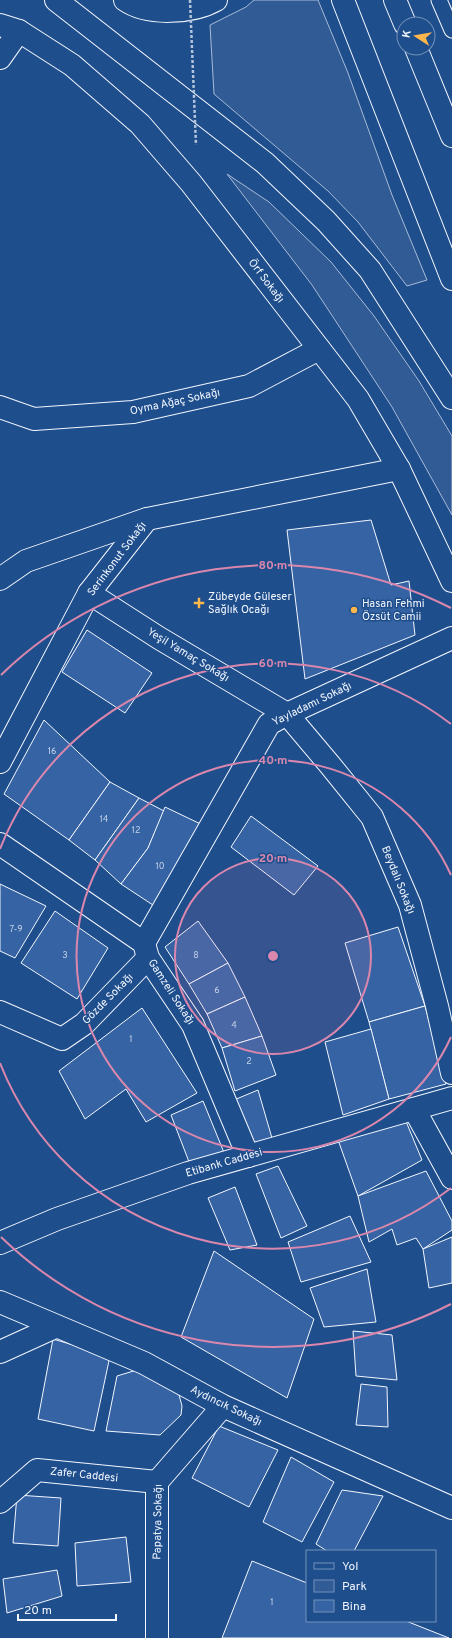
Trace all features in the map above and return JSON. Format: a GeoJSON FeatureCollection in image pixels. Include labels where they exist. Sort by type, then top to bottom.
{"type":"FeatureCollection","features":[{"type":"Feature","properties":{"kind":"main road"},"geometry":{"type":"LineString","coordinates":[[56,0],[265,163],[326,221],[370,270],[452,398]]}},
{"type":"Feature","properties":{"kind":"main road"},"geometry":{"type":"LineString","coordinates":[[125,0],[151,9],[174,11],[199,8],[216,0]]}},
{"type":"Feature","properties":{"kind":"main road"},"geometry":{"type":"LineString","coordinates":[[343,0],[452,279]]}},
{"type":"Feature","properties":{"kind":"main road"},"geometry":{"type":"LineString","coordinates":[[395,0],[402,16]]}},
{"type":"Feature","properties":{"kind":"main road"},"geometry":{"type":"LineString","coordinates":[[0,58],[10,28]]}},
{"type":"Feature","properties":{"kind":"main road","name":"Örf Sokağı"},"geometry":{"type":"LineString","coordinates":[[10,28],[72,65],[140,124],[191,183],[358,399],[399,469],[452,581]]}},
{"type":"Feature","properties":{"kind":"main road"},"geometry":{"type":"LineString","coordinates":[[419,56],[452,136]]}},
{"type":"Feature","properties":{"kind":"main road","name":"Oyma Ağaç Sokağı"},"geometry":{"type":"LineString","coordinates":[[0,407],[34,419],[133,412],[249,386],[319,350]]}},
{"type":"Feature","properties":{"kind":"main road","name":"Serinkonut Sokağı"},"geometry":{"type":"LineString","coordinates":[[0,762],[89,593],[147,519],[399,469]]}},
{"type":"Feature","properties":{"kind":"main road"},"geometry":{"type":"LineString","coordinates":[[0,579],[26,561],[147,519]]}},
{"type":"Feature","properties":{"kind":"main road","name":"Yeşil Yamaç Sokağı"},"geometry":{"type":"LineString","coordinates":[[89,593],[159,638],[287,714]]}},
{"type":"Feature","properties":{"kind":"main road","name":"Yayladamı Sokağı"},"geometry":{"type":"LineString","coordinates":[[146,950],[269,724],[287,714],[452,638]]}},
{"type":"Feature","properties":{"kind":"main road","name":"Beydalı Sokağı"},"geometry":{"type":"LineString","coordinates":[[287,714],[330,764],[372,817],[410,905],[437,1006],[452,1073]]}},
{"type":"Feature","properties":{"kind":"main road","name":"Gamzeli Sokağı"},"geometry":{"type":"LineString","coordinates":[[0,844],[146,950],[193,1025],[248,1156]]}},
{"type":"Feature","properties":{"kind":"main road","name":"Gözde Sokağı"},"geometry":{"type":"LineString","coordinates":[[0,1012],[62,1039],[84,1024],[146,950]]}},
{"type":"Feature","properties":{"kind":"main road","name":"Etibank Caddesi"},"geometry":{"type":"LineString","coordinates":[[0,1243],[57,1218],[188,1173],[452,1098]]}},
{"type":"Feature","properties":{"kind":"main road"},"geometry":{"type":"LineString","coordinates":[[414,1109],[452,1178]]}},
{"type":"Feature","properties":{"kind":"main road","name":"Aydıncık Sokağı"},"geometry":{"type":"LineString","coordinates":[[0,1302],[55,1327],[144,1363],[223,1406],[452,1508]]}},
{"type":"Feature","properties":{"kind":"main road"},"geometry":{"type":"LineString","coordinates":[[0,1352],[55,1327]]}},
{"type":"Feature","properties":{"kind":"main road","name":"Papatya Sokağı"},"geometry":{"type":"LineString","coordinates":[[157,1638],[157,1482],[223,1406]]}},
{"type":"Feature","properties":{"kind":"main road","name":"Zafer Caddesi"},"geometry":{"type":"LineString","coordinates":[[0,1502],[37,1470],[157,1482]]}},
{"type":"Feature","properties":{"kind":"lane"},"geometry":{"type":"LineString","coordinates":[[439,0],[452,30]]}},
{"type":"Feature","properties":{"kind":"path"},"geometry":{"type":"LineString","coordinates":[[190,0],[196,145]]}},
{"type":"Feature","properties":{"kind":"green space"},"geometry":{"type":"Polygon","coordinates":[[[254,0],[318,0],[348,73],[392,195],[427,280],[407,286],[358,222],[328,191],[214,94],[210,25],[246,7],[254,0]]]}},
{"type":"Feature","properties":{"kind":"green space"},"geometry":{"type":"Polygon","coordinates":[[[227,174],[269,202],[331,262],[374,316],[419,381],[452,436],[452,515],[392,407],[312,285],[227,174]]]}},
{"type":"Feature","properties":{"kind":"building","name":"Hasan Fehmi Özsüt Camii"},"geometry":{"type":"Polygon","coordinates":[[[371,520],[391,585],[409,581],[415,635],[305,679],[287,530],[371,520]]]}},
{"type":"Feature","properties":{"kind":"building"},"geometry":{"type":"Polygon","coordinates":[[[87,630],[152,673],[125,713],[62,672],[87,630]]]}},
{"type":"Feature","properties":{"kind":"building"},"geometry":{"type":"Polygon","coordinates":[[[44,720],[110,782],[69,840],[4,794],[44,720]]]}},
{"type":"Feature","properties":{"kind":"building"},"geometry":{"type":"Polygon","coordinates":[[[110,782],[139,798],[95,860],[69,840],[110,782]]]}},
{"type":"Feature","properties":{"kind":"building"},"geometry":{"type":"Polygon","coordinates":[[[139,798],[164,811],[148,848],[121,884],[95,860],[139,798]]]}},
{"type":"Feature","properties":{"kind":"building"},"geometry":{"type":"Polygon","coordinates":[[[165,807],[209,828],[159,909],[121,884],[148,848],[165,807]]]}},
{"type":"Feature","properties":{"kind":"building"},"geometry":{"type":"Polygon","coordinates":[[[251,816],[318,866],[294,895],[231,847],[251,816]]]}},
{"type":"Feature","properties":{"kind":"building"},"geometry":{"type":"Polygon","coordinates":[[[0,884],[46,906],[15,958],[0,951],[0,884]]]}},
{"type":"Feature","properties":{"kind":"building"},"geometry":{"type":"Polygon","coordinates":[[[55,911],[108,948],[77,999],[21,963],[55,911]]]}},
{"type":"Feature","properties":{"kind":"building"},"geometry":{"type":"Polygon","coordinates":[[[198,921],[228,963],[189,984],[165,947],[198,921]]]}},
{"type":"Feature","properties":{"kind":"building"},"geometry":{"type":"Polygon","coordinates":[[[398,927],[425,1006],[369,1022],[345,943],[398,927]]]}},
{"type":"Feature","properties":{"kind":"building"},"geometry":{"type":"Polygon","coordinates":[[[228,963],[245,997],[207,1014],[189,984],[228,963]]]}},
{"type":"Feature","properties":{"kind":"building"},"geometry":{"type":"Polygon","coordinates":[[[245,997],[262,1036],[222,1048],[207,1014],[245,997]]]}},
{"type":"Feature","properties":{"kind":"building"},"geometry":{"type":"Polygon","coordinates":[[[425,1006],[446,1084],[389,1099],[369,1022],[425,1006]]]}},
{"type":"Feature","properties":{"kind":"building"},"geometry":{"type":"Polygon","coordinates":[[[142,1008],[197,1093],[146,1122],[126,1089],[85,1119],[59,1071],[142,1008]]]}},
{"type":"Feature","properties":{"kind":"building"},"geometry":{"type":"Polygon","coordinates":[[[371,1029],[389,1099],[343,1115],[325,1042],[371,1029]]]}},
{"type":"Feature","properties":{"kind":"building"},"geometry":{"type":"Polygon","coordinates":[[[262,1036],[276,1075],[235,1091],[222,1048],[262,1036]]]}},
{"type":"Feature","properties":{"kind":"building"},"geometry":{"type":"Polygon","coordinates":[[[258,1090],[274,1145],[250,1150],[234,1100],[258,1090]]]}},
{"type":"Feature","properties":{"kind":"building"},"geometry":{"type":"Polygon","coordinates":[[[203,1101],[225,1155],[191,1167],[171,1115],[203,1101]]]}},
{"type":"Feature","properties":{"kind":"building"},"geometry":{"type":"Polygon","coordinates":[[[405,1119],[422,1160],[358,1196],[337,1137],[405,1119]]]}},
{"type":"Feature","properties":{"kind":"building"},"geometry":{"type":"Polygon","coordinates":[[[278,1166],[307,1226],[281,1238],[256,1174],[278,1166]]]}},
{"type":"Feature","properties":{"kind":"building"},"geometry":{"type":"Polygon","coordinates":[[[426,1171],[452,1221],[452,1230],[423,1249],[416,1238],[397,1245],[392,1229],[369,1242],[358,1196],[426,1171]]]}},
{"type":"Feature","properties":{"kind":"building"},"geometry":{"type":"Polygon","coordinates":[[[235,1187],[257,1245],[230,1250],[208,1198],[235,1187]]]}},
{"type":"Feature","properties":{"kind":"building"},"geometry":{"type":"Polygon","coordinates":[[[350,1216],[371,1262],[301,1282],[288,1242],[350,1216]]]}},
{"type":"Feature","properties":{"kind":"building"},"geometry":{"type":"Polygon","coordinates":[[[452,1237],[452,1283],[429,1288],[423,1249],[452,1237]]]}},
{"type":"Feature","properties":{"kind":"building"},"geometry":{"type":"Polygon","coordinates":[[[214,1251],[314,1319],[287,1398],[181,1337],[214,1251]]]}},
{"type":"Feature","properties":{"kind":"building"},"geometry":{"type":"Polygon","coordinates":[[[367,1269],[376,1322],[324,1327],[310,1288],[367,1269]]]}},
{"type":"Feature","properties":{"kind":"building"},"geometry":{"type":"Polygon","coordinates":[[[353,1331],[392,1335],[397,1380],[356,1376],[353,1331]]]}},
{"type":"Feature","properties":{"kind":"building"},"geometry":{"type":"Polygon","coordinates":[[[53,1339],[110,1356],[94,1431],[38,1419],[53,1339]]]}},
{"type":"Feature","properties":{"kind":"building"},"geometry":{"type":"Polygon","coordinates":[[[140,1369],[178,1391],[182,1406],[181,1415],[160,1435],[106,1431],[117,1376],[140,1369]]]}},
{"type":"Feature","properties":{"kind":"building"},"geometry":{"type":"Polygon","coordinates":[[[361,1384],[387,1387],[388,1427],[356,1425],[361,1384]]]}},
{"type":"Feature","properties":{"kind":"building"},"geometry":{"type":"Polygon","coordinates":[[[219,1426],[278,1450],[249,1507],[192,1478],[219,1426]]]}},
{"type":"Feature","properties":{"kind":"building"},"geometry":{"type":"Polygon","coordinates":[[[291,1457],[334,1482],[302,1542],[263,1522],[291,1457]]]}},
{"type":"Feature","properties":{"kind":"building"},"geometry":{"type":"Polygon","coordinates":[[[342,1490],[383,1496],[355,1550],[325,1550],[316,1544],[342,1490]]]}},
{"type":"Feature","properties":{"kind":"building"},"geometry":{"type":"Polygon","coordinates":[[[17,1495],[61,1498],[58,1546],[13,1543],[17,1495]]]}},
{"type":"Feature","properties":{"kind":"building"},"geometry":{"type":"Polygon","coordinates":[[[126,1537],[131,1582],[77,1586],[75,1543],[126,1537]]]}},
{"type":"Feature","properties":{"kind":"building"},"geometry":{"type":"Polygon","coordinates":[[[252,1561],[306,1583],[306,1622],[409,1622],[449,1638],[222,1638],[252,1561]]]}},
{"type":"Feature","properties":{"kind":"building"},"geometry":{"type":"Polygon","coordinates":[[[57,1570],[62,1596],[7,1613],[3,1579],[57,1570]]]}},
{"type":"Feature","properties":{"kind":"place","name":"Zübeyde Güleser Sağlık Ocağı"},"geometry":{"type":"Point","coordinates":[199,603]}},
{"type":"Feature","properties":{"kind":"place","name":"Hasan Fehmi Özsüt Camii"},"geometry":{"type":"Point","coordinates":[354,610]}}]}
